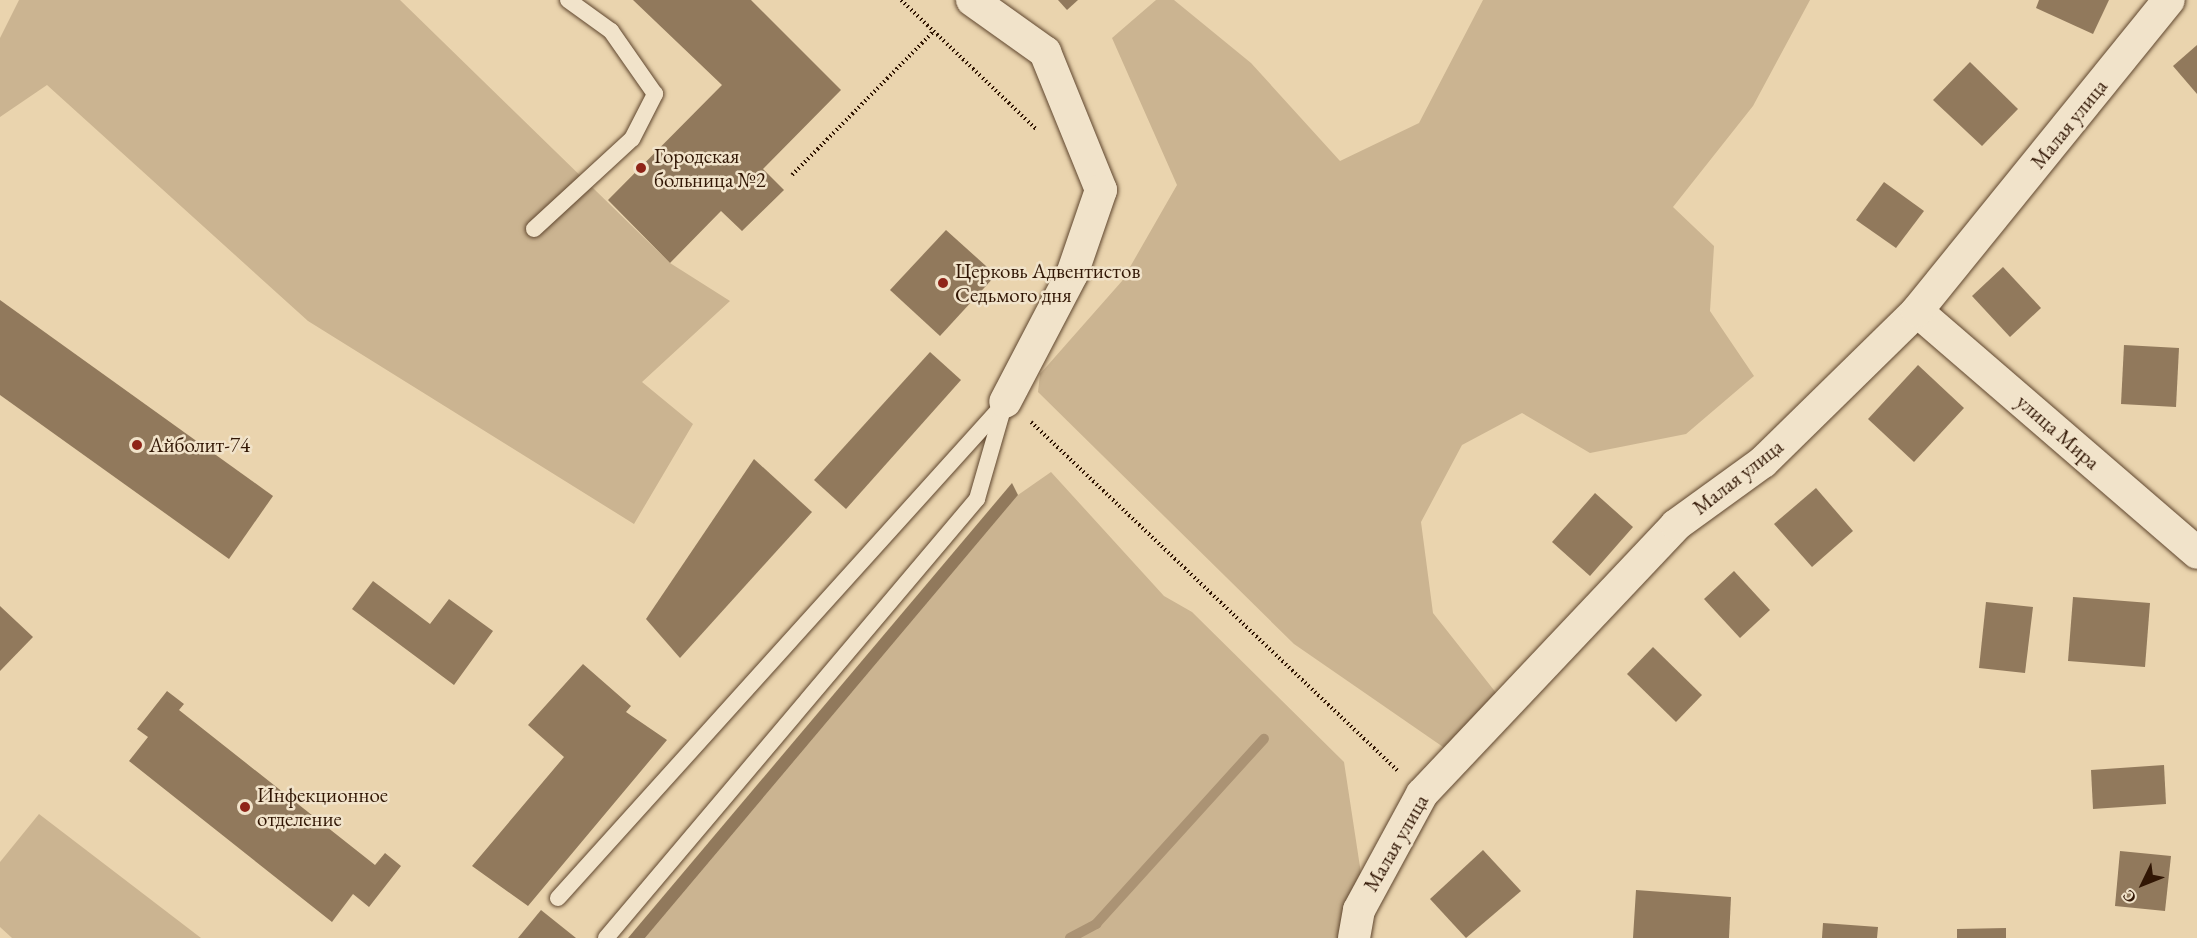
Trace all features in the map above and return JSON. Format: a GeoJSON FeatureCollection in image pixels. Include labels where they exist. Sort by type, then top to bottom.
{"type":"FeatureCollection","features":[{"type":"Feature","properties":{"kind":"street"},"geometry":{"type":"LineString","coordinates":[[972,0],[1045,52],[1101,190],[1072,274],[1005,402]]}},
{"type":"Feature","properties":{"kind":"street","name":"Малая улица"},"geometry":{"type":"LineString","coordinates":[[1354,938],[1359,910],[1422,794],[1676,525],[1763,462],[1917,311],[2169,0]]}},
{"type":"Feature","properties":{"kind":"street","name":"улица Мира"},"geometry":{"type":"LineString","coordinates":[[1917,311],[2197,553]]}},
{"type":"Feature","properties":{"kind":"lane"},"geometry":{"type":"LineString","coordinates":[[534,229],[632,140],[655,94],[611,31],[567,0]]}},
{"type":"Feature","properties":{"kind":"lane"},"geometry":{"type":"LineString","coordinates":[[558,898],[1005,402]]}},
{"type":"Feature","properties":{"kind":"lane"},"geometry":{"type":"LineString","coordinates":[[606,938],[977,499],[1005,402]]}},
{"type":"Feature","properties":{"kind":"path"},"geometry":{"type":"LineString","coordinates":[[901,0],[1040,133]]}},
{"type":"Feature","properties":{"kind":"path"},"geometry":{"type":"LineString","coordinates":[[792,175],[933,32]]}},
{"type":"Feature","properties":{"kind":"path"},"geometry":{"type":"LineString","coordinates":[[1030,421],[1422,794]]}},
{"type":"Feature","properties":{"kind":"shaded area"},"geometry":{"type":"Polygon","coordinates":[[[19,0],[400,0],[670,263],[730,301],[642,382],[693,424],[634,524],[308,321],[47,85],[0,117],[0,38],[19,0]]]}},
{"type":"Feature","properties":{"kind":"shaded area"},"geometry":{"type":"Polygon","coordinates":[[[1156,0],[1174,0],[1251,63],[1340,161],[1419,123],[1483,0],[1810,0],[1753,106],[1673,207],[1714,246],[1710,311],[1754,376],[1686,434],[1590,453],[1522,413],[1462,445],[1421,522],[1433,613],[1497,694],[1446,749],[1294,644],[1038,392],[1040,374],[1122,281],[1177,185],[1112,38],[1156,0]]]}},
{"type":"Feature","properties":{"kind":"shaded area"},"geometry":{"type":"Polygon","coordinates":[[[1051,472],[1164,596],[1192,612],[1344,762],[1362,880],[1340,938],[645,938],[1018,495],[1051,472]]]}},
{"type":"Feature","properties":{"kind":"shaded area"},"geometry":{"type":"Polygon","coordinates":[[[39,814],[201,938],[12,938],[0,927],[0,862],[39,814]]]}},
{"type":"Feature","properties":{"kind":"building"},"geometry":{"type":"Polygon","coordinates":[[[633,0],[751,0],[841,90],[763,169],[784,190],[742,231],[721,211],[670,263],[608,200],[722,85],[633,0]]]}},
{"type":"Feature","properties":{"kind":"building"},"geometry":{"type":"Polygon","coordinates":[[[1058,0],[1078,0],[1067,10],[1058,0]]]}},
{"type":"Feature","properties":{"kind":"building"},"geometry":{"type":"Polygon","coordinates":[[[2039,0],[2109,0],[2093,34],[2036,8],[2039,0]]]}},
{"type":"Feature","properties":{"kind":"building"},"geometry":{"type":"Polygon","coordinates":[[[2197,45],[2197,94],[2173,66],[2197,45]]]}},
{"type":"Feature","properties":{"kind":"building"},"geometry":{"type":"Polygon","coordinates":[[[1970,62],[2018,109],[1982,146],[1933,100],[1970,62]]]}},
{"type":"Feature","properties":{"kind":"building"},"geometry":{"type":"Polygon","coordinates":[[[1884,182],[1924,211],[1896,248],[1856,220],[1884,182]]]}},
{"type":"Feature","properties":{"kind":"building","name":"Церковь Адвентистов Седьмого дня"},"geometry":{"type":"Polygon","coordinates":[[[946,230],[996,275],[940,336],[890,290],[946,230]]]}},
{"type":"Feature","properties":{"kind":"building"},"geometry":{"type":"Polygon","coordinates":[[[2003,267],[2041,308],[2010,337],[1972,296],[2003,267]]]}},
{"type":"Feature","properties":{"kind":"building","name":"Айболит-74"},"geometry":{"type":"Polygon","coordinates":[[[0,300],[273,496],[229,559],[0,395],[0,300]]]}},
{"type":"Feature","properties":{"kind":"building"},"geometry":{"type":"Polygon","coordinates":[[[2124,345],[2179,348],[2176,407],[2121,404],[2124,345]]]}},
{"type":"Feature","properties":{"kind":"building"},"geometry":{"type":"Polygon","coordinates":[[[930,352],[961,380],[846,509],[814,480],[930,352]]]}},
{"type":"Feature","properties":{"kind":"building"},"geometry":{"type":"Polygon","coordinates":[[[1918,365],[1964,408],[1914,462],[1868,419],[1918,365]]]}},
{"type":"Feature","properties":{"kind":"building"},"geometry":{"type":"Polygon","coordinates":[[[754,459],[812,512],[680,658],[646,619],[754,459]]]}},
{"type":"Feature","properties":{"kind":"building"},"geometry":{"type":"Polygon","coordinates":[[[1012,483],[1018,495],[645,938],[628,938],[1012,483]]]}},
{"type":"Feature","properties":{"kind":"building"},"geometry":{"type":"Polygon","coordinates":[[[1816,488],[1853,531],[1812,567],[1774,524],[1816,488]]]}},
{"type":"Feature","properties":{"kind":"building"},"geometry":{"type":"Polygon","coordinates":[[[1595,493],[1633,527],[1590,576],[1552,542],[1595,493]]]}},
{"type":"Feature","properties":{"kind":"building"},"geometry":{"type":"Polygon","coordinates":[[[1734,571],[1770,610],[1740,638],[1704,599],[1734,571]]]}},
{"type":"Feature","properties":{"kind":"building"},"geometry":{"type":"Polygon","coordinates":[[[373,581],[430,624],[449,599],[493,631],[454,685],[352,609],[373,581]]]}},
{"type":"Feature","properties":{"kind":"building"},"geometry":{"type":"Polygon","coordinates":[[[2073,597],[2150,603],[2145,667],[2068,661],[2073,597]]]}},
{"type":"Feature","properties":{"kind":"building"},"geometry":{"type":"Polygon","coordinates":[[[1986,602],[2033,607],[2025,673],[1979,668],[1986,602]]]}},
{"type":"Feature","properties":{"kind":"building"},"geometry":{"type":"Polygon","coordinates":[[[0,606],[33,637],[0,671],[0,606]]]}},
{"type":"Feature","properties":{"kind":"building"},"geometry":{"type":"Polygon","coordinates":[[[1653,647],[1702,695],[1676,722],[1627,674],[1653,647]]]}},
{"type":"Feature","properties":{"kind":"building"},"geometry":{"type":"Polygon","coordinates":[[[583,664],[631,706],[626,712],[667,740],[528,906],[472,866],[564,757],[528,725],[583,664]]]}},
{"type":"Feature","properties":{"kind":"building","name":"Инфекционное отделение"},"geometry":{"type":"Polygon","coordinates":[[[167,691],[184,704],[179,710],[375,865],[385,853],[401,866],[369,907],[353,894],[332,922],[129,761],[148,737],[137,729],[167,691]]]}},
{"type":"Feature","properties":{"kind":"building"},"geometry":{"type":"Polygon","coordinates":[[[2164,765],[2166,804],[2093,809],[2091,770],[2164,765]]]}},
{"type":"Feature","properties":{"kind":"building"},"geometry":{"type":"Polygon","coordinates":[[[1483,850],[1521,891],[1466,938],[1430,899],[1483,850]]]}},
{"type":"Feature","properties":{"kind":"building"},"geometry":{"type":"Polygon","coordinates":[[[2120,851],[2171,856],[2165,911],[2115,906],[2120,851]]]}},
{"type":"Feature","properties":{"kind":"building"},"geometry":{"type":"Polygon","coordinates":[[[1636,890],[1731,897],[1729,938],[1633,938],[1636,890]]]}},
{"type":"Feature","properties":{"kind":"building"},"geometry":{"type":"Polygon","coordinates":[[[541,910],[576,938],[518,938],[541,910]]]}},
{"type":"Feature","properties":{"kind":"building"},"geometry":{"type":"Polygon","coordinates":[[[1823,923],[1878,927],[1877,938],[1822,938],[1823,923]]]}},
{"type":"Feature","properties":{"kind":"building"},"geometry":{"type":"Polygon","coordinates":[[[2006,928],[2006,938],[1957,938],[1957,929],[2006,928]]]}},
{"type":"Feature","properties":{"kind":"waterway"},"geometry":{"type":"LineString","coordinates":[[1070,938],[1096,924],[1264,739]]}},
{"type":"Feature","properties":{"kind":"place","name":"Городская больница №2"},"geometry":{"type":"Point","coordinates":[641,168]}},
{"type":"Feature","properties":{"kind":"place","name":"Церковь Адвентистов Седьмого дня"},"geometry":{"type":"Point","coordinates":[943,283]}},
{"type":"Feature","properties":{"kind":"place","name":"Айболит-74"},"geometry":{"type":"Point","coordinates":[137,445]}},
{"type":"Feature","properties":{"kind":"place","name":"Инфекционное отделение"},"geometry":{"type":"Point","coordinates":[245,807]}}]}
